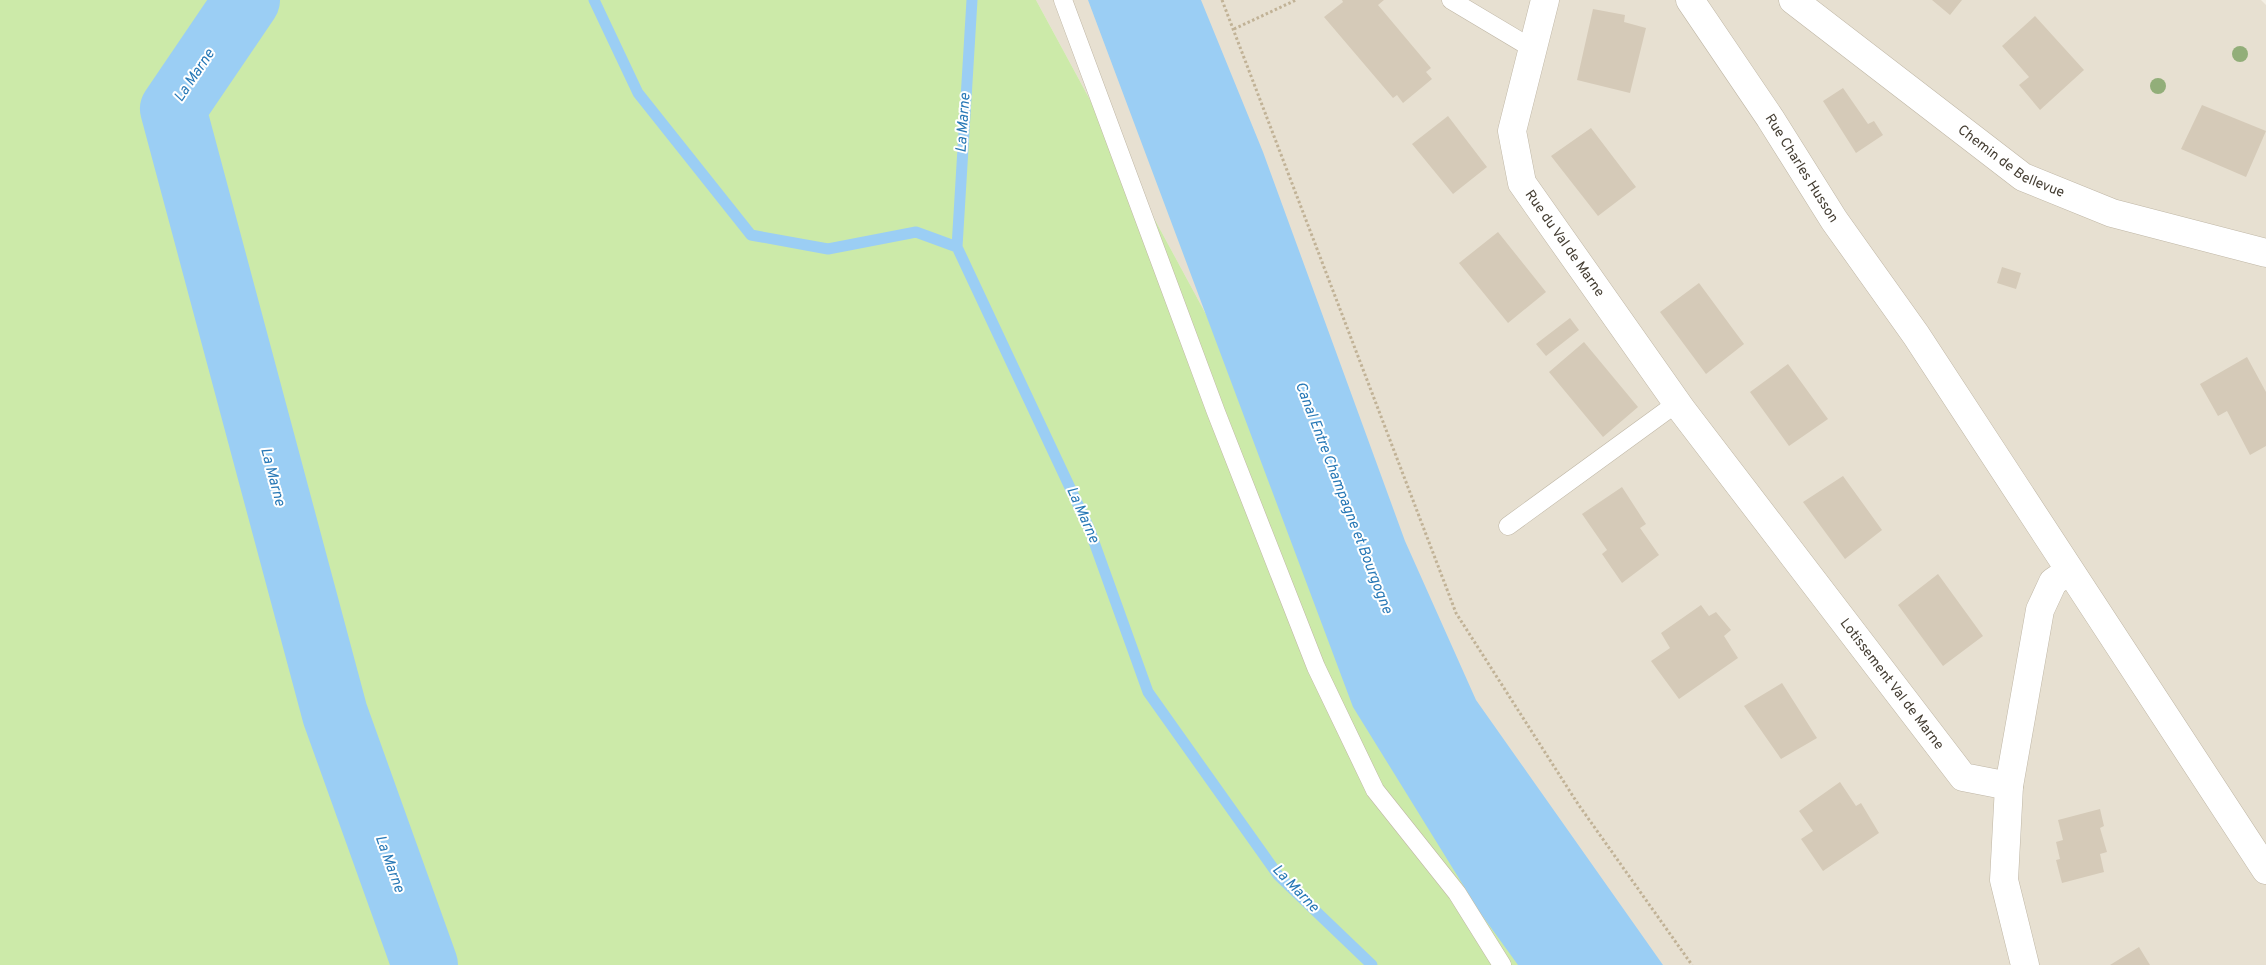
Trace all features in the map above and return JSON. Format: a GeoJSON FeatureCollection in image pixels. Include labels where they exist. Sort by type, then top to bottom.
{"type":"FeatureCollection","features":[{"type":"Feature","properties":{"kind":"street","name":"Rue du Val de Marne"},"geometry":{"type":"LineString","coordinates":[[1545,0],[1512,132],[1522,183],[1680,406]]}},
{"type":"Feature","properties":{"kind":"street","name":"Rue Charles Husson"},"geometry":{"type":"LineString","coordinates":[[1690,0],[1770,118],[1834,220],[1916,335],[2266,870]]}},
{"type":"Feature","properties":{"kind":"street","name":"Chemin de Bellevue"},"geometry":{"type":"LineString","coordinates":[[1793,0],[2023,177],[2112,213],[2266,252]]}},
{"type":"Feature","properties":{"kind":"street","name":"Lotissement Val de Marne"},"geometry":{"type":"LineString","coordinates":[[1680,406],[1963,777],[2009,786]]}},
{"type":"Feature","properties":{"kind":"street"},"geometry":{"type":"LineString","coordinates":[[2025,965],[2004,880],[2009,786],[2040,610],[2053,582],[2069,571]]}},
{"type":"Feature","properties":{"kind":"lane"},"geometry":{"type":"LineString","coordinates":[[1062,0],[1216,412],[1316,667],[1375,790],[1457,893],[1502,965]]}},
{"type":"Feature","properties":{"kind":"lane"},"geometry":{"type":"LineString","coordinates":[[1451,0],[1533,49]]}},
{"type":"Feature","properties":{"kind":"lane"},"geometry":{"type":"LineString","coordinates":[[1508,526],[1680,406]]}},
{"type":"Feature","properties":{"kind":"path"},"geometry":{"type":"LineString","coordinates":[[1222,0],[1456,613],[1578,804],[1692,965]]}},
{"type":"Feature","properties":{"kind":"path"},"geometry":{"type":"LineString","coordinates":[[1234,28],[1296,0]]}},
{"type":"Feature","properties":{"kind":"shaded area"},"geometry":{"type":"Polygon","coordinates":[[[1036,0],[2261,0],[2266,5],[2266,965],[1627,965],[1399,671],[1036,0]]]}},
{"type":"Feature","properties":{"kind":"green space"},"geometry":{"type":"Polygon","coordinates":[[[0,0],[1036,0],[1399,671],[1627,965],[0,965],[0,0]]]}},
{"type":"Feature","properties":{"kind":"water","name":"Canal Entre Champagne et Bourgogne"},"geometry":{"type":"Polygon","coordinates":[[[1088,0],[1201,0],[1263,152],[1405,541],[1476,700],[1663,965],[1518,965],[1481,914],[1353,707],[1088,0]]]}},
{"type":"Feature","properties":{"kind":"building"},"geometry":{"type":"Polygon","coordinates":[[[1342,0],[1384,0],[1378,5],[1431,68],[1426,72],[1432,79],[1403,103],[1397,95],[1393,98],[1324,17],[1343,2],[1342,0]]]}},
{"type":"Feature","properties":{"kind":"building"},"geometry":{"type":"Polygon","coordinates":[[[1932,0],[1962,0],[1950,15],[1932,0]]]}},
{"type":"Feature","properties":{"kind":"building"},"geometry":{"type":"Polygon","coordinates":[[[1593,9],[1625,15],[1624,22],[1646,28],[1630,93],[1577,80],[1593,9]]]}},
{"type":"Feature","properties":{"kind":"building"},"geometry":{"type":"Polygon","coordinates":[[[2035,16],[2084,70],[2040,110],[2019,85],[2029,77],[2002,46],[2035,16]]]}},
{"type":"Feature","properties":{"kind":"building"},"geometry":{"type":"Polygon","coordinates":[[[1843,88],[1868,124],[1874,121],[1883,135],[1856,153],[1823,101],[1843,88]]]}},
{"type":"Feature","properties":{"kind":"building"},"geometry":{"type":"Polygon","coordinates":[[[2202,105],[2266,131],[2246,177],[2181,149],[2202,105]]]}},
{"type":"Feature","properties":{"kind":"building"},"geometry":{"type":"Polygon","coordinates":[[[1448,116],[1487,167],[1453,194],[1412,144],[1448,116]]]}},
{"type":"Feature","properties":{"kind":"building"},"geometry":{"type":"Polygon","coordinates":[[[1591,128],[1636,187],[1598,216],[1551,156],[1591,128]]]}},
{"type":"Feature","properties":{"kind":"building"},"geometry":{"type":"Polygon","coordinates":[[[1498,232],[1546,292],[1508,323],[1459,263],[1498,232]]]}},
{"type":"Feature","properties":{"kind":"building"},"geometry":{"type":"Polygon","coordinates":[[[2002,267],[2021,273],[2016,289],[1997,283],[2002,267]]]}},
{"type":"Feature","properties":{"kind":"building"},"geometry":{"type":"Polygon","coordinates":[[[1699,283],[1744,344],[1706,374],[1660,312],[1699,283]]]}},
{"type":"Feature","properties":{"kind":"building"},"geometry":{"type":"Polygon","coordinates":[[[1570,318],[1579,330],[1546,356],[1536,344],[1570,318]]]}},
{"type":"Feature","properties":{"kind":"building"},"geometry":{"type":"Polygon","coordinates":[[[1584,342],[1638,407],[1603,437],[1549,372],[1584,342]]]}},
{"type":"Feature","properties":{"kind":"building"},"geometry":{"type":"Polygon","coordinates":[[[2247,357],[2266,392],[2266,446],[2250,455],[2227,411],[2218,416],[2200,384],[2247,357]]]}},
{"type":"Feature","properties":{"kind":"building"},"geometry":{"type":"Polygon","coordinates":[[[1788,364],[1828,419],[1789,446],[1750,392],[1788,364]]]}},
{"type":"Feature","properties":{"kind":"building"},"geometry":{"type":"Polygon","coordinates":[[[1843,476],[1882,530],[1845,559],[1803,502],[1843,476]]]}},
{"type":"Feature","properties":{"kind":"building"},"geometry":{"type":"Polygon","coordinates":[[[1622,487],[1646,524],[1640,528],[1659,555],[1622,583],[1602,554],[1607,550],[1582,514],[1622,487]]]}},
{"type":"Feature","properties":{"kind":"building"},"geometry":{"type":"Polygon","coordinates":[[[1938,574],[1983,636],[1943,666],[1898,605],[1938,574]]]}},
{"type":"Feature","properties":{"kind":"building"},"geometry":{"type":"Polygon","coordinates":[[[1701,605],[1709,616],[1716,612],[1731,630],[1724,636],[1738,658],[1679,699],[1651,661],[1670,648],[1661,633],[1701,605]]]}},
{"type":"Feature","properties":{"kind":"building"},"geometry":{"type":"Polygon","coordinates":[[[1782,683],[1817,738],[1781,759],[1744,706],[1782,683]]]}},
{"type":"Feature","properties":{"kind":"building"},"geometry":{"type":"Polygon","coordinates":[[[1840,782],[1856,806],[1861,803],[1879,833],[1823,871],[1801,839],[1813,831],[1799,811],[1840,782]]]}},
{"type":"Feature","properties":{"kind":"building"},"geometry":{"type":"Polygon","coordinates":[[[2100,809],[2104,826],[2100,828],[2107,852],[2100,854],[2104,872],[2062,883],[2056,860],[2060,859],[2056,842],[2063,840],[2058,820],[2100,809]]]}},
{"type":"Feature","properties":{"kind":"building"},"geometry":{"type":"Polygon","coordinates":[[[2139,947],[2150,965],[2110,965],[2139,947]]]}},
{"type":"Feature","properties":{"kind":"waterway","name":"La Marne"},"geometry":{"type":"LineString","coordinates":[[247,0],[173,109],[335,714],[425,965]]}},
{"type":"Feature","properties":{"kind":"waterway"},"geometry":{"type":"LineString","coordinates":[[594,0],[638,93],[751,235],[828,249],[916,232],[957,247]]}},
{"type":"Feature","properties":{"kind":"waterway","name":"La Marne"},"geometry":{"type":"LineString","coordinates":[[972,0],[957,247],[1089,528],[1148,692],[1278,875],[1372,965]]}}]}
